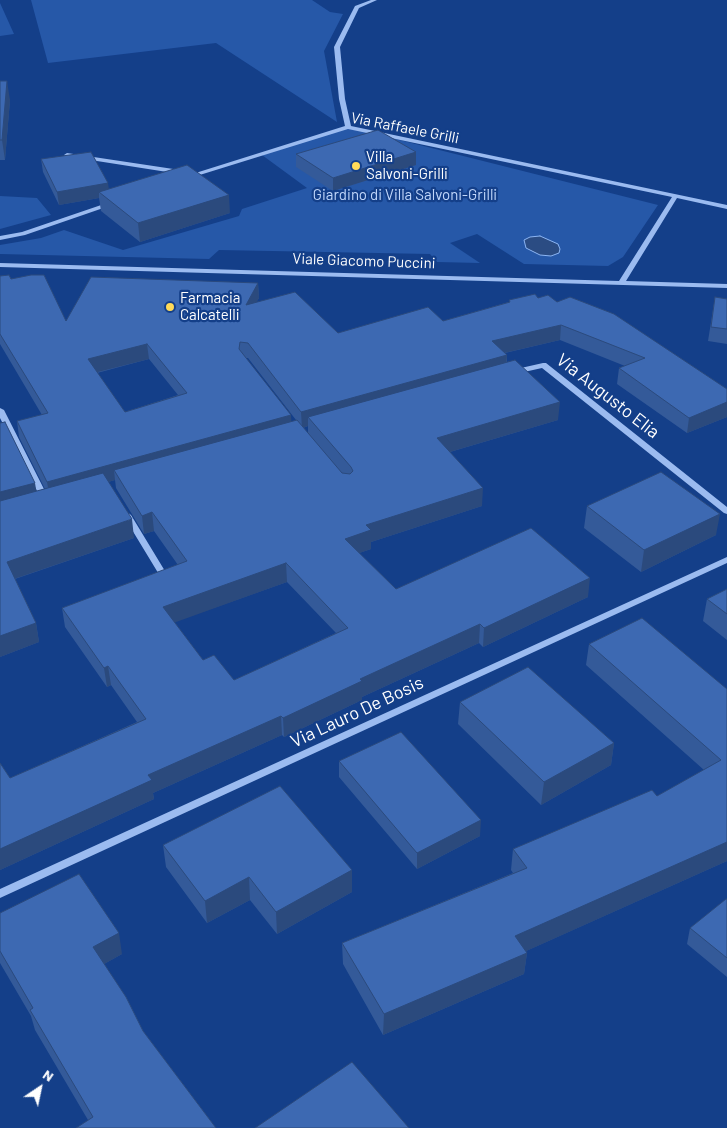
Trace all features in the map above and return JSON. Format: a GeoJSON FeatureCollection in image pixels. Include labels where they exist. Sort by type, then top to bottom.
{"type":"FeatureCollection","features":[{"type":"Feature","properties":{"kind":"street"},"geometry":{"type":"LineString","coordinates":[[348,127],[342,99],[337,47],[357,7],[375,0]]}},
{"type":"Feature","properties":{"kind":"street","name":"Via Raffaele Grilli"},"geometry":{"type":"LineString","coordinates":[[176,181],[348,127],[727,207]]}},
{"type":"Feature","properties":{"kind":"street"},"geometry":{"type":"LineString","coordinates":[[67,154],[194,175]]}},
{"type":"Feature","properties":{"kind":"street"},"geometry":{"type":"LineString","coordinates":[[622,282],[674,197]]}},
{"type":"Feature","properties":{"kind":"street"},"geometry":{"type":"LineString","coordinates":[[0,238],[23,234],[113,203]]}},
{"type":"Feature","properties":{"kind":"street","name":"Viale Giacomo Puccini"},"geometry":{"type":"LineString","coordinates":[[0,265],[727,286]]}},
{"type":"Feature","properties":{"kind":"street","name":"Via Augusto Elia"},"geometry":{"type":"LineString","coordinates":[[506,375],[544,365],[727,511]]}},
{"type":"Feature","properties":{"kind":"street"},"geometry":{"type":"LineString","coordinates":[[0,410],[46,502]]}},
{"type":"Feature","properties":{"kind":"street"},"geometry":{"type":"LineString","coordinates":[[37,505],[55,500]]}},
{"type":"Feature","properties":{"kind":"street"},"geometry":{"type":"LineString","coordinates":[[123,509],[168,582]]}},
{"type":"Feature","properties":{"kind":"street","name":"Via Lauro De Bosis"},"geometry":{"type":"LineString","coordinates":[[0,894],[727,560]]}},
{"type":"Feature","properties":{"kind":"green space"},"geometry":{"type":"Polygon","coordinates":[[[31,0],[312,0],[330,12],[343,14],[324,51],[337,122],[216,43],[48,63],[31,0]]]}},
{"type":"Feature","properties":{"kind":"green space"},"geometry":{"type":"Polygon","coordinates":[[[0,3],[14,34],[0,36],[0,3]]]}},
{"type":"Feature","properties":{"kind":"green space","name":"Giardino di Villa Salvoni-Grilli"},"geometry":{"type":"Polygon","coordinates":[[[348,127],[658,205],[623,257],[608,266],[524,264],[477,234],[450,243],[480,263],[437,262],[430,254],[219,250],[209,259],[0,254],[0,245],[41,238],[64,230],[123,250],[239,216],[242,209],[307,188],[262,155],[348,127]]]}},
{"type":"Feature","properties":{"kind":"green space"},"geometry":{"type":"Polygon","coordinates":[[[0,196],[37,198],[51,215],[0,229],[0,196]]]}},
{"type":"Feature","properties":{"kind":"shaded area"},"geometry":{"type":"Polygon","coordinates":[[[540,236],[558,244],[559,253],[551,256],[540,255],[526,248],[524,240],[540,236]]]}},
{"type":"Feature","properties":{"kind":"building"},"geometry":{"type":"Polygon","coordinates":[[[0,81],[7,81],[2,140],[0,140],[0,81]]]}},
{"type":"Feature","properties":{"kind":"building"},"geometry":{"type":"Polygon","coordinates":[[[378,130],[416,152],[333,178],[296,154],[378,130]]]}},
{"type":"Feature","properties":{"kind":"building"},"geometry":{"type":"Polygon","coordinates":[[[91,152],[108,183],[57,192],[41,159],[91,152]]]}},
{"type":"Feature","properties":{"kind":"building"},"geometry":{"type":"Polygon","coordinates":[[[187,165],[229,195],[138,223],[99,192],[187,165]]]}},
{"type":"Feature","properties":{"kind":"building"},"geometry":{"type":"Polygon","coordinates":[[[9,275],[11,279],[31,275],[44,275],[66,321],[91,277],[258,283],[246,305],[295,292],[338,333],[428,307],[443,321],[510,302],[509,300],[535,294],[538,298],[548,295],[557,302],[570,297],[614,314],[727,389],[727,402],[689,418],[619,368],[645,358],[561,325],[492,341],[507,355],[301,412],[248,343],[240,342],[239,349],[291,415],[47,482],[17,421],[48,413],[0,334],[0,276],[9,275]],[[147,344],[88,359],[125,412],[187,393],[147,344]]]}},
{"type":"Feature","properties":{"kind":"building"},"geometry":{"type":"Polygon","coordinates":[[[715,297],[727,299],[727,329],[711,327],[715,297]]]}},
{"type":"Feature","properties":{"kind":"building"},"geometry":{"type":"Polygon","coordinates":[[[515,360],[560,402],[437,438],[483,488],[366,525],[371,530],[345,539],[396,589],[531,528],[590,578],[484,628],[480,624],[360,679],[362,681],[283,718],[281,716],[148,775],[152,780],[0,849],[0,763],[10,778],[146,719],[108,666],[104,668],[62,608],[187,561],[152,512],[142,516],[114,470],[297,420],[342,473],[350,474],[353,471],[351,467],[308,417],[515,360]],[[286,563],[163,607],[203,660],[214,655],[234,680],[348,628],[286,563]]]}},
{"type":"Feature","properties":{"kind":"building"},"geometry":{"type":"Polygon","coordinates":[[[5,422],[35,483],[0,492],[0,423],[5,422]]]}},
{"type":"Feature","properties":{"kind":"building"},"geometry":{"type":"Polygon","coordinates":[[[661,472],[720,514],[644,550],[587,506],[661,472]]]}},
{"type":"Feature","properties":{"kind":"building"},"geometry":{"type":"Polygon","coordinates":[[[103,473],[132,519],[7,562],[36,623],[0,636],[0,501],[103,473]]]}},
{"type":"Feature","properties":{"kind":"building"},"geometry":{"type":"Polygon","coordinates":[[[727,589],[727,614],[707,599],[727,589]]]}},
{"type":"Feature","properties":{"kind":"building"},"geometry":{"type":"Polygon","coordinates":[[[642,618],[727,689],[727,842],[515,936],[527,953],[384,1014],[342,943],[527,868],[513,849],[652,790],[657,796],[721,760],[589,644],[642,618]]]}},
{"type":"Feature","properties":{"kind":"building"},"geometry":{"type":"Polygon","coordinates":[[[528,667],[614,743],[544,782],[460,702],[528,667]]]}},
{"type":"Feature","properties":{"kind":"building"},"geometry":{"type":"Polygon","coordinates":[[[401,732],[481,820],[417,853],[339,761],[401,732]]]}},
{"type":"Feature","properties":{"kind":"building"},"geometry":{"type":"Polygon","coordinates":[[[280,786],[352,870],[276,912],[249,877],[205,901],[163,845],[280,786]]]}},
{"type":"Feature","properties":{"kind":"building"},"geometry":{"type":"Polygon","coordinates":[[[79,874],[119,933],[93,947],[126,997],[143,1031],[216,1128],[76,1128],[93,1117],[30,1010],[33,1008],[0,951],[0,913],[79,874]]]}},
{"type":"Feature","properties":{"kind":"building"},"geometry":{"type":"Polygon","coordinates":[[[727,899],[727,958],[690,928],[727,899]]]}},
{"type":"Feature","properties":{"kind":"building"},"geometry":{"type":"Polygon","coordinates":[[[352,1062],[409,1128],[255,1128],[352,1062]]]}},
{"type":"Feature","properties":{"kind":"place","name":"Villa Salvoni-Grilli"},"geometry":{"type":"Point","coordinates":[356,166]}},
{"type":"Feature","properties":{"kind":"place","name":"Farmacia Calcatelli"},"geometry":{"type":"Point","coordinates":[170,307]}}]}
